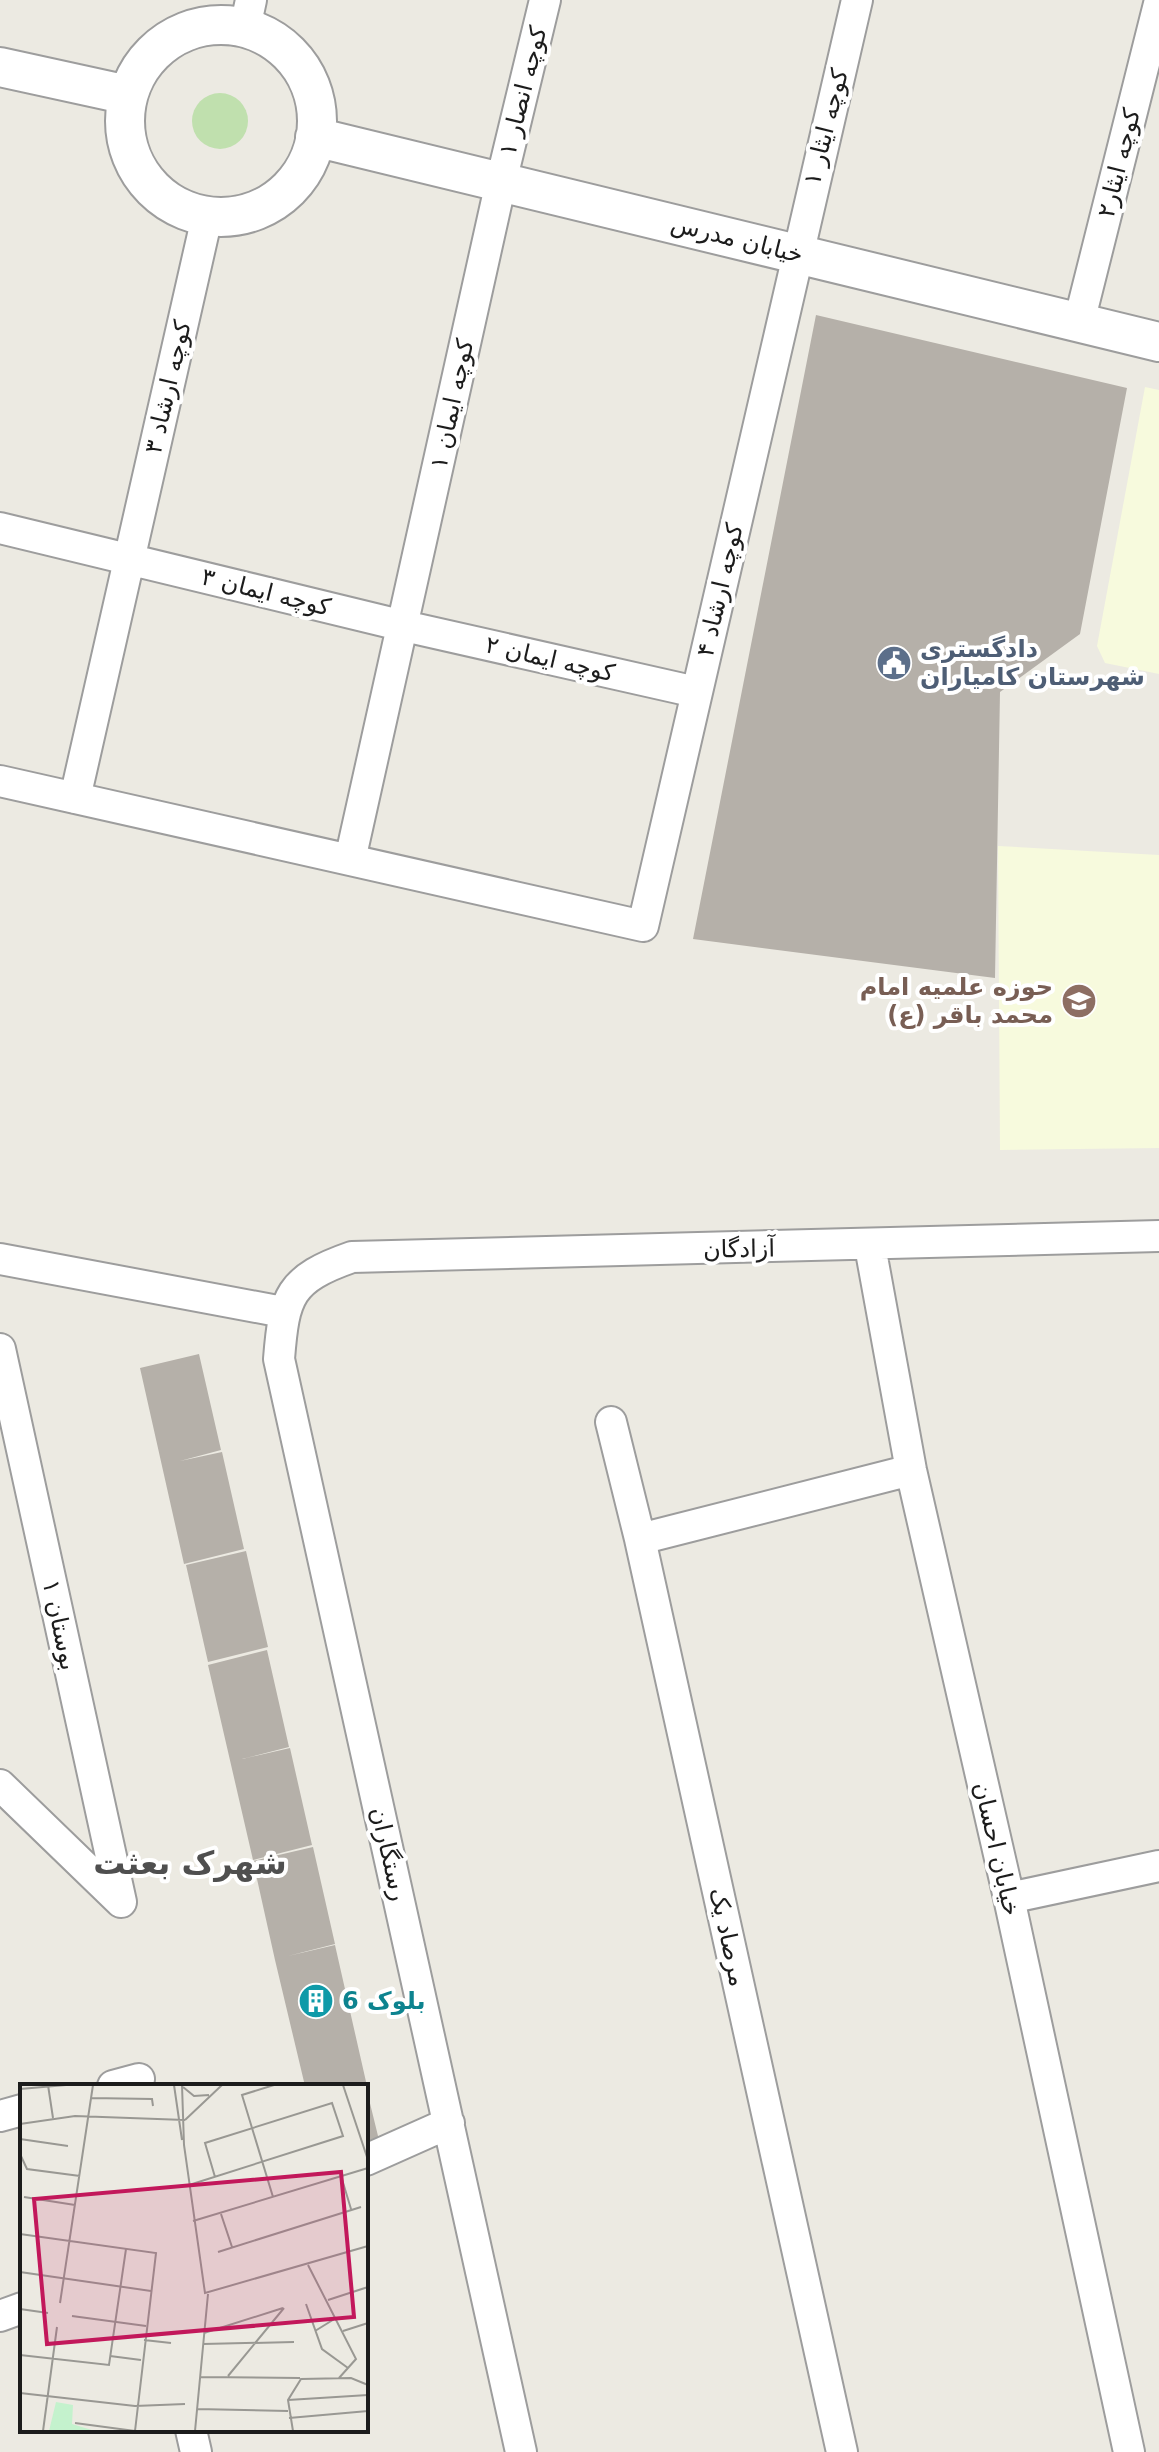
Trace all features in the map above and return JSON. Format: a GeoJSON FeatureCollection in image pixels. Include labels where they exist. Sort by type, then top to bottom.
{"type":"FeatureCollection","features":[{"type":"Feature","properties":{"kind":"street","name":"کوچه انصار ۱"},"geometry":{"type":"LineString","coordinates":[[501,182],[545,0]]}},
{"type":"Feature","properties":{"kind":"street","name":"کوچه ایثار ۱"},"geometry":{"type":"LineString","coordinates":[[796,253],[857,0]]}},
{"type":"Feature","properties":{"kind":"street","name":"کوچه ایثار۲"},"geometry":{"type":"LineString","coordinates":[[1079,322],[1159,4]]}},
{"type":"Feature","properties":{"kind":"street"},"geometry":{"type":"LineString","coordinates":[[248,14],[301,68],[311,89],[316,113],[315,137],[308,160],[295,182],[277,199],[256,211],[231,217],[207,217],[181,209],[158,194],[140,174],[129,149],[124,122],[128,95],[138,72],[153,53],[172,38],[248,14]]}},
{"type":"Feature","properties":{"kind":"street"},"geometry":{"type":"LineString","coordinates":[[0,67],[128,95]]}},
{"type":"Feature","properties":{"kind":"street","name":"خیابان مدرس"},"geometry":{"type":"LineString","coordinates":[[315,137],[1159,342]]}},
{"type":"Feature","properties":{"kind":"street","name":"کوچه ایمان ۱"},"geometry":{"type":"LineString","coordinates":[[350,860],[501,182]]}},
{"type":"Feature","properties":{"kind":"street","name":"کوچه ارشاد ۳"},"geometry":{"type":"LineString","coordinates":[[75,798],[207,217]]}},
{"type":"Feature","properties":{"kind":"street","name":"کوچه ارشاد ۴"},"geometry":{"type":"LineString","coordinates":[[350,860],[643,926],[796,253]]}},
{"type":"Feature","properties":{"kind":"street","name":"کوچه ایمان ۳"},"geometry":{"type":"LineString","coordinates":[[0,528],[404,626]]}},
{"type":"Feature","properties":{"kind":"street","name":"کوچه ایمان ۲"},"geometry":{"type":"LineString","coordinates":[[404,626],[696,692]]}},
{"type":"Feature","properties":{"kind":"street"},"geometry":{"type":"LineString","coordinates":[[0,781],[350,860]]}},
{"type":"Feature","properties":{"kind":"street","name":"آزادگان"},"geometry":{"type":"LineString","coordinates":[[283,1312],[296,1288],[320,1268],[352,1257],[870,1246],[1159,1236]]}},
{"type":"Feature","properties":{"kind":"street","name":"خیابان احسان"},"geometry":{"type":"LineString","coordinates":[[870,1246],[911,1470],[1009,1898],[1122,2451]]}},
{"type":"Feature","properties":{"kind":"street"},"geometry":{"type":"LineString","coordinates":[[0,1259],[283,1312]]}},
{"type":"Feature","properties":{"kind":"street","name":"رستگاران"},"geometry":{"type":"LineString","coordinates":[[283,1312],[279,1359],[521,2452]]}},
{"type":"Feature","properties":{"kind":"street","name":"بوستان ۱"},"geometry":{"type":"LineString","coordinates":[[0,1349],[121,1902],[0,1785]]}},
{"type":"Feature","properties":{"kind":"street","name":"مرصاد یک"},"geometry":{"type":"LineString","coordinates":[[611,1422],[640,1539],[842,2452]]}},
{"type":"Feature","properties":{"kind":"street"},"geometry":{"type":"LineString","coordinates":[[640,1539],[911,1470]]}},
{"type":"Feature","properties":{"kind":"street"},"geometry":{"type":"LineString","coordinates":[[1009,1898],[1159,1866]]}},
{"type":"Feature","properties":{"kind":"street"},"geometry":{"type":"LineString","coordinates":[[0,2116],[20,2111]]}},
{"type":"Feature","properties":{"kind":"street"},"geometry":{"type":"LineString","coordinates":[[368,2159],[449,2123]]}},
{"type":"Feature","properties":{"kind":"street"},"geometry":{"type":"LineString","coordinates":[[191,2432],[196,2452]]}},
{"type":"Feature","properties":{"kind":"shaded area"},"geometry":{"type":"Polygon","coordinates":[[[1145,387],[1159,390],[1159,674],[1105,663],[1097,646],[1145,387]]]}},
{"type":"Feature","properties":{"kind":"shaded area","name":"حوزه علمیه امام محمد باقر (ع)"},"geometry":{"type":"Polygon","coordinates":[[[998,846],[1159,855],[1159,1148],[1000,1150],[998,846]]]}},
{"type":"Feature","properties":{"kind":"green space"},"geometry":{"type":"Polygon","coordinates":[[[220,93],[240,101],[248,121],[240,141],[220,149],[200,141],[192,121],[200,101],[220,93]]]}},
{"type":"Feature","properties":{"kind":"building","name":"دادگستری شهرستان کامیاران"},"geometry":{"type":"Polygon","coordinates":[[[816,315],[1127,388],[1080,634],[1000,692],[995,978],[693,939],[816,315]]]}},
{"type":"Feature","properties":{"kind":"building"},"geometry":{"type":"Polygon","coordinates":[[[199,1354],[221,1450],[180,1461],[222,1452],[244,1549],[184,1564],[140,1368],[199,1354]]]}},
{"type":"Feature","properties":{"kind":"building"},"geometry":{"type":"Polygon","coordinates":[[[246,1551],[268,1647],[208,1662],[186,1565],[246,1551]]]}},
{"type":"Feature","properties":{"kind":"building"},"geometry":{"type":"Polygon","coordinates":[[[267,1650],[289,1747],[242,1759],[290,1748],[312,1845],[253,1860],[208,1665],[267,1650]]]}},
{"type":"Feature","properties":{"kind":"building"},"geometry":{"type":"Polygon","coordinates":[[[313,1847],[335,1944],[288,1956],[335,1945],[367,2084],[305,2084],[253,1861],[313,1847]]]}},
{"type":"Feature","properties":{"kind":"building"},"geometry":{"type":"Polygon","coordinates":[[[368,2095],[379,2140],[368,2143],[368,2095]]]}},
{"type":"Feature","properties":{"kind":"place","name":"دادگستری شهرستان کامیاران"},"geometry":{"type":"Point","coordinates":[894,663]}},
{"type":"Feature","properties":{"kind":"place","name":"حوزه علمیه امام محمد باقر (ع)"},"geometry":{"type":"Point","coordinates":[1079,1001]}},
{"type":"Feature","properties":{"kind":"place","name":"بلوک 6"},"geometry":{"type":"Point","coordinates":[316,2001]}},
{"type":"Feature","properties":{"kind":"district","name":"شهرک بعثت"},"geometry":{"type":"Point","coordinates":[190,1863]}}]}
